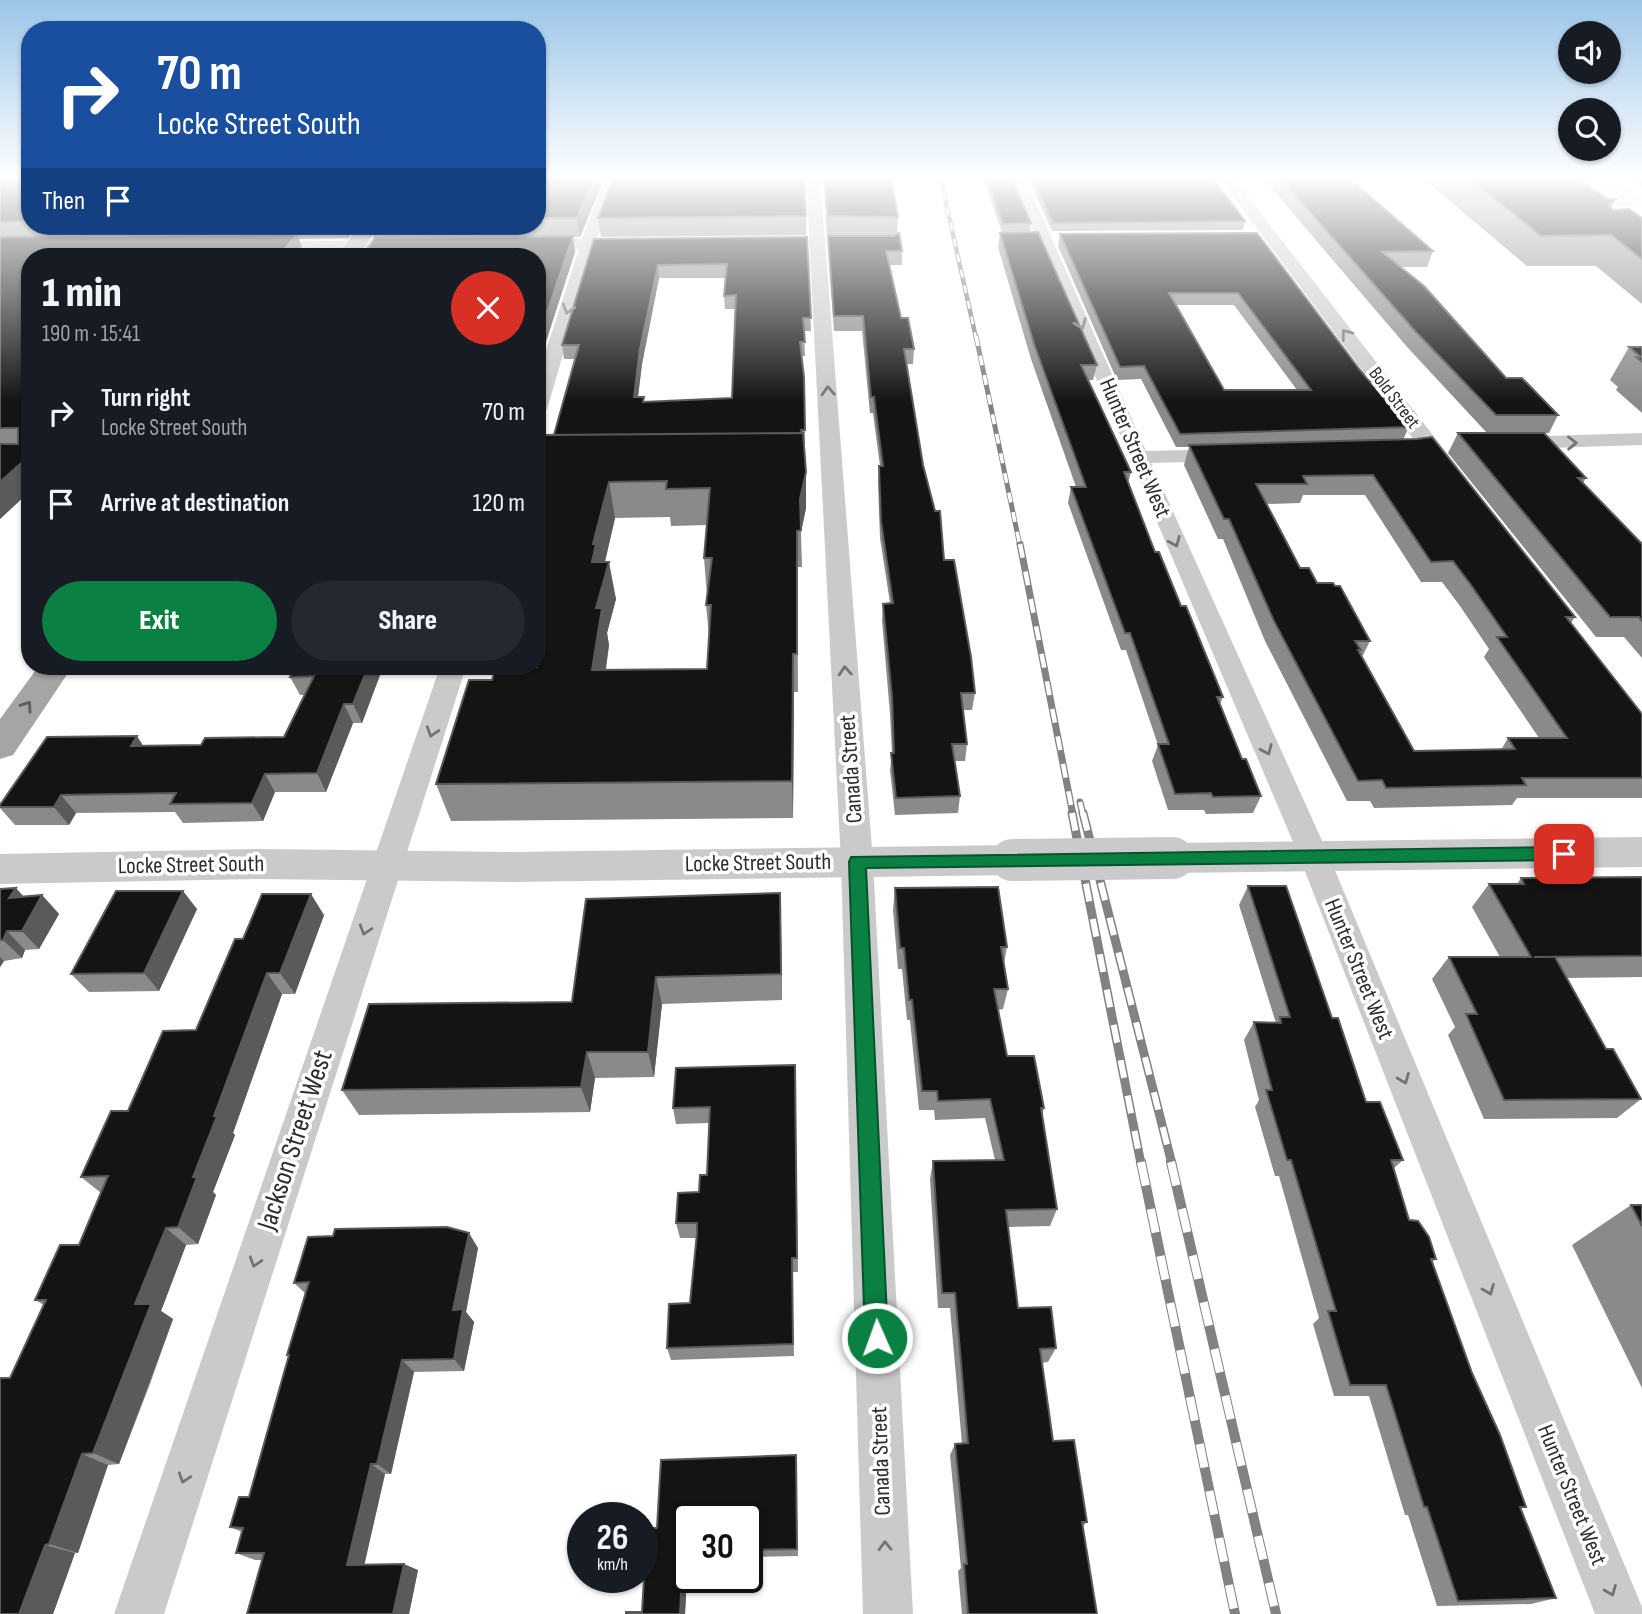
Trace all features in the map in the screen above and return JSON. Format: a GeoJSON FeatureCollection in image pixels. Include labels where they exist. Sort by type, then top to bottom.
{"type":"FeatureCollection","features":[{"type":"Feature","properties":{"kind":"main road"},"geometry":{"type":"LineString","coordinates":[[0,746],[49,675]]}},
{"type":"Feature","properties":{"kind":"street"},"geometry":{"type":"LineString","coordinates":[[546,380],[586,251]]}},
{"type":"Feature","properties":{"kind":"street","name":"Canada Street"},"geometry":{"type":"LineString","coordinates":[[819,251],[838,459],[888,1614]]}},
{"type":"Feature","properties":{"kind":"street","name":"Hunter Street West"},"geometry":{"type":"LineString","coordinates":[[1057,251],[1138,457],[1314,856],[1620,1614]]}},
{"type":"Feature","properties":{"kind":"street","name":"Bold Street"},"geometry":{"type":"LineString","coordinates":[[1274,251],[1419,449],[1466,492]]}},
{"type":"Feature","properties":{"kind":"street"},"geometry":{"type":"LineString","coordinates":[[1499,443],[1642,439]]}},
{"type":"Feature","properties":{"kind":"street"},"geometry":{"type":"LineString","coordinates":[[1419,449],[1459,443]]}},
{"type":"Feature","properties":{"kind":"street"},"geometry":{"type":"LineString","coordinates":[[1138,457],[1246,454]]}},
{"type":"Feature","properties":{"kind":"street"},"geometry":{"type":"LineString","coordinates":[[804,459],[838,459]]}},
{"type":"Feature","properties":{"kind":"street","name":"Jackson Street West"},"geometry":{"type":"LineString","coordinates":[[139,1614],[450,675]]}},
{"type":"Feature","properties":{"kind":"street","name":"Locke Street South"},"geometry":{"type":"LineString","coordinates":[[0,869],[386,865],[513,867],[1642,852]]}},
{"type":"Feature","properties":{"kind":"building"},"geometry":{"type":"Polygon","coordinates":[[[0,251],[21,251],[21,463],[0,482],[0,444],[18,444],[18,428],[0,428],[0,251]]]}},
{"type":"Feature","properties":{"kind":"building"},"geometry":{"type":"Polygon","coordinates":[[[546,251],[568,251],[546,316],[546,251]]]}},
{"type":"Feature","properties":{"kind":"building"},"geometry":{"type":"Polygon","coordinates":[[[590,251],[808,251],[811,318],[803,318],[805,342],[800,342],[804,377],[805,430],[801,430],[802,433],[554,435],[579,345],[562,345],[590,251]],[[727,264],[658,265],[640,349],[634,397],[644,397],[643,402],[732,398],[736,295],[724,296],[727,264]]]}},
{"type":"Feature","properties":{"kind":"building"},"geometry":{"type":"Polygon","coordinates":[[[829,251],[886,251],[901,318],[908,318],[914,349],[904,349],[923,465],[935,511],[940,511],[944,560],[954,560],[971,657],[975,693],[961,693],[967,744],[952,744],[960,796],[896,798],[891,753],[894,753],[892,697],[883,604],[893,603],[881,521],[879,466],[883,466],[874,397],[871,397],[863,316],[834,316],[829,251]]]}},
{"type":"Feature","properties":{"kind":"building"},"geometry":{"type":"Polygon","coordinates":[[[1006,251],[1047,251],[1097,365],[1081,365],[1131,472],[1124,472],[1155,552],[1159,552],[1181,606],[1186,606],[1223,697],[1217,697],[1242,759],[1246,759],[1261,796],[1213,797],[1211,793],[1175,794],[1158,744],[1169,744],[1130,633],[1125,633],[1071,487],[1086,487],[1034,344],[1006,251]]]}},
{"type":"Feature","properties":{"kind":"building"},"geometry":{"type":"Polygon","coordinates":[[[1068,251],[1271,251],[1360,370],[1409,427],[1180,434],[1144,366],[1120,367],[1068,251]],[[1169,293],[1224,390],[1311,390],[1238,293],[1169,293]]]}},
{"type":"Feature","properties":{"kind":"building"},"geometry":{"type":"Polygon","coordinates":[[[1345,251],[1417,251],[1382,252],[1424,286],[1506,378],[1522,378],[1558,415],[1496,415],[1415,331],[1345,251]]]}},
{"type":"Feature","properties":{"kind":"building"},"geometry":{"type":"Polygon","coordinates":[[[1632,251],[1642,251],[1642,259],[1632,251]]]}},
{"type":"Feature","properties":{"kind":"building"},"geometry":{"type":"Polygon","coordinates":[[[1629,347],[1642,347],[1642,362],[1636,357],[1641,357],[1629,347]]]}},
{"type":"Feature","properties":{"kind":"building"},"geometry":{"type":"Polygon","coordinates":[[[803,433],[806,472],[800,499],[801,530],[797,531],[797,654],[793,654],[792,781],[436,784],[469,680],[492,680],[494,675],[546,675],[546,435],[803,433]],[[667,481],[609,482],[593,544],[596,544],[592,562],[609,562],[596,608],[602,608],[592,670],[707,669],[711,605],[706,605],[712,558],[704,558],[710,488],[666,489],[667,481]]]}},
{"type":"Feature","properties":{"kind":"building"},"geometry":{"type":"Polygon","coordinates":[[[1458,433],[1544,433],[1586,478],[1578,478],[1642,544],[1642,621],[1639,617],[1610,617],[1458,433]]]}},
{"type":"Feature","properties":{"kind":"building"},"geometry":{"type":"Polygon","coordinates":[[[1432,437],[1575,617],[1566,617],[1642,714],[1642,778],[1522,778],[1526,785],[1386,788],[1382,780],[1358,781],[1274,621],[1229,519],[1224,519],[1189,445],[1432,437]],[[1373,475],[1303,476],[1307,484],[1256,484],[1300,568],[1309,568],[1317,583],[1340,586],[1370,641],[1355,641],[1361,650],[1358,650],[1414,751],[1515,749],[1508,738],[1567,738],[1497,637],[1507,637],[1453,561],[1431,562],[1373,475]]]}},
{"type":"Feature","properties":{"kind":"building"},"geometry":{"type":"Polygon","coordinates":[[[291,675],[365,675],[353,704],[344,704],[317,773],[265,774],[252,803],[170,804],[176,793],[61,795],[54,807],[0,807],[47,737],[137,736],[131,746],[201,745],[205,738],[284,737],[314,676],[290,677],[291,675]]]}},
{"type":"Feature","properties":{"kind":"building"},"geometry":{"type":"Polygon","coordinates":[[[1642,877],[1642,956],[1534,957],[1555,957],[1606,1049],[1613,1049],[1641,1099],[1504,1100],[1466,1014],[1477,1014],[1449,957],[1531,957],[1489,884],[1524,884],[1521,878],[1642,877]]]}},
{"type":"Feature","properties":{"kind":"building"},"geometry":{"type":"Polygon","coordinates":[[[1248,886],[1286,886],[1332,1018],[1338,1018],[1366,1102],[1380,1102],[1403,1160],[1391,1160],[1409,1220],[1418,1221],[1429,1237],[1436,1259],[1431,1259],[1472,1373],[1500,1435],[1526,1507],[1520,1507],[1556,1598],[1458,1601],[1427,1507],[1424,1507],[1386,1385],[1350,1385],[1328,1311],[1336,1311],[1291,1160],[1287,1160],[1266,1090],[1272,1090],[1254,1022],[1281,1023],[1280,1017],[1290,1017],[1248,886]]]}},
{"type":"Feature","properties":{"kind":"building"},"geometry":{"type":"Polygon","coordinates":[[[998,887],[1007,947],[1001,947],[1008,989],[994,989],[1007,1056],[1034,1056],[1044,1108],[1041,1108],[1057,1209],[1006,1210],[1018,1308],[1051,1307],[1056,1348],[1040,1349],[1053,1441],[1074,1440],[1087,1522],[1082,1522],[1097,1614],[968,1614],[964,1564],[967,1564],[955,1444],[968,1443],[955,1293],[942,1293],[933,1161],[1004,1160],[990,1099],[938,1101],[937,1091],[922,1091],[904,948],[900,948],[895,888],[998,887]]]}},
{"type":"Feature","properties":{"kind":"building"},"geometry":{"type":"Polygon","coordinates":[[[16,888],[9,898],[42,895],[22,931],[7,931],[3,940],[0,940],[0,889],[16,888]]]}},
{"type":"Feature","properties":{"kind":"building"},"geometry":{"type":"Polygon","coordinates":[[[116,891],[183,891],[144,973],[71,974],[116,891]]]}},
{"type":"Feature","properties":{"kind":"building"},"geometry":{"type":"Polygon","coordinates":[[[780,893],[781,974],[656,977],[648,1052],[587,1052],[581,1087],[342,1090],[369,1004],[572,1002],[586,899],[780,893]]]}},
{"type":"Feature","properties":{"kind":"building"},"geometry":{"type":"Polygon","coordinates":[[[262,894],[311,894],[280,973],[267,973],[214,1116],[217,1116],[193,1177],[197,1177],[178,1227],[166,1228],[135,1304],[151,1304],[93,1453],[82,1454],[49,1544],[45,1545],[19,1614],[0,1614],[0,1378],[10,1378],[46,1300],[35,1300],[60,1245],[79,1245],[108,1176],[81,1177],[111,1111],[128,1111],[163,1031],[196,1030],[235,939],[243,939],[262,894]]]}},
{"type":"Feature","properties":{"kind":"building"},"geometry":{"type":"Polygon","coordinates":[[[795,1065],[797,1258],[792,1258],[793,1344],[667,1348],[669,1304],[690,1303],[697,1233],[697,1223],[676,1223],[678,1193],[699,1192],[700,1175],[707,1175],[710,1107],[673,1108],[676,1068],[795,1065]]]}},
{"type":"Feature","properties":{"kind":"building"},"geometry":{"type":"Polygon","coordinates":[[[1631,1205],[1642,1205],[1642,1226],[1631,1205]]]}},
{"type":"Feature","properties":{"kind":"building"},"geometry":{"type":"Polygon","coordinates":[[[447,1227],[469,1233],[453,1310],[463,1309],[454,1359],[402,1360],[377,1464],[371,1464],[347,1565],[404,1564],[393,1614],[247,1614],[264,1553],[236,1553],[243,1528],[230,1527],[239,1497],[249,1497],[309,1282],[294,1283],[308,1237],[333,1236],[335,1229],[447,1227]]]}},
{"type":"Feature","properties":{"kind":"building"},"geometry":{"type":"Polygon","coordinates":[[[796,1455],[797,1549],[763,1550],[763,1502],[672,1502],[672,1593],[681,1593],[680,1614],[626,1614],[642,1612],[643,1593],[658,1593],[661,1460],[796,1455]]]}},
{"type":"Feature","properties":{"kind":"railway"},"geometry":{"type":"LineString","coordinates":[[957,251],[976,338]]}},
{"type":"Feature","properties":{"kind":"railway"},"geometry":{"type":"LineString","coordinates":[[976,336],[1020,546]]}},
{"type":"Feature","properties":{"kind":"railway"},"geometry":{"type":"LineString","coordinates":[[1020,544],[1073,815]]}},
{"type":"Feature","properties":{"kind":"railway"},"geometry":{"type":"LineString","coordinates":[[1080,802],[1083,815]]}},
{"type":"Feature","properties":{"kind":"railway"},"geometry":{"type":"LineString","coordinates":[[1072,813],[1141,1164]]}},
{"type":"Feature","properties":{"kind":"railway"},"geometry":{"type":"LineString","coordinates":[[1083,813],[1172,1164]]}},
{"type":"Feature","properties":{"kind":"railway"},"geometry":{"type":"LineString","coordinates":[[1141,1162],[1235,1614]]}},
{"type":"Feature","properties":{"kind":"railway"},"geometry":{"type":"LineString","coordinates":[[1171,1162],[1276,1614]]}},
{"type":"Feature","properties":{"kind":"route"},"geometry":{"type":"LineString","coordinates":[[877,1338],[857,862],[1564,854]]}}]}
